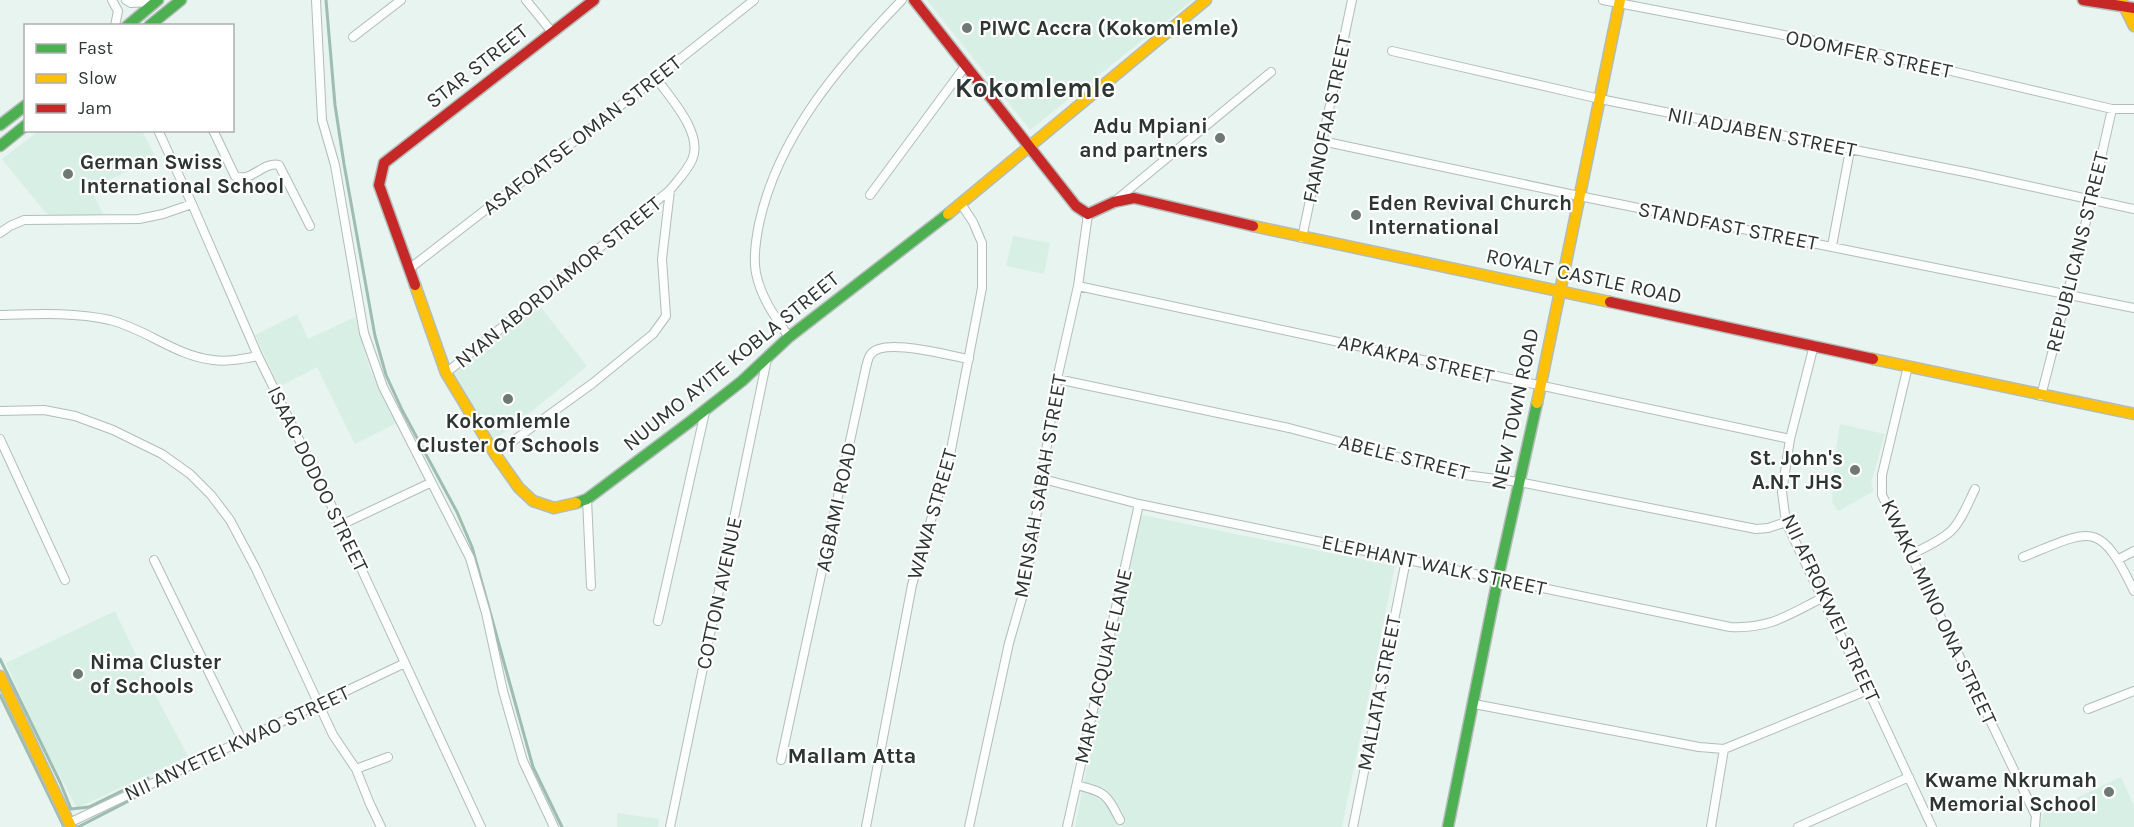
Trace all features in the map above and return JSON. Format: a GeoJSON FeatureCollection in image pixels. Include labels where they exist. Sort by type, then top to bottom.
{"type":"FeatureCollection","features":[{"type":"Feature","properties":{"kind":"street"},"geometry":{"type":"LineString","coordinates":[[112,0],[118,11],[115,24]]}},
{"type":"Feature","properties":{"kind":"street"},"geometry":{"type":"LineString","coordinates":[[126,0],[141,4],[158,1]]}},
{"type":"Feature","properties":{"kind":"street"},"geometry":{"type":"LineString","coordinates":[[151,24],[181,0]]}},
{"type":"Feature","properties":{"kind":"street"},"geometry":{"type":"LineString","coordinates":[[316,0],[322,120],[335,165],[364,333],[383,387],[470,558],[486,613],[503,692],[523,761],[554,827]]}},
{"type":"Feature","properties":{"kind":"street"},"geometry":{"type":"LineString","coordinates":[[353,37],[401,0]]}},
{"type":"Feature","properties":{"kind":"street"},"geometry":{"type":"LineString","coordinates":[[526,0],[552,32]]}},
{"type":"Feature","properties":{"kind":"street","name":"STAR STREET"},"geometry":{"type":"LineString","coordinates":[[384,163],[594,0]]}},
{"type":"Feature","properties":{"kind":"street","name":"ASAFOATSE OMAN STREET"},"geometry":{"type":"LineString","coordinates":[[409,269],[753,0]]}},
{"type":"Feature","properties":{"kind":"street"},"geometry":{"type":"LineString","coordinates":[[789,337],[769,309],[756,272],[756,238],[764,201],[778,165],[825,87],[862,42],[902,0]]}},
{"type":"Feature","properties":{"kind":"street"},"geometry":{"type":"LineString","coordinates":[[914,0],[1076,206],[1088,214]]}},
{"type":"Feature","properties":{"kind":"street","name":"NUUMO AYITE KOBLA STREET"},"geometry":{"type":"LineString","coordinates":[[384,163],[379,185],[446,373],[495,454],[519,488],[534,501],[554,508],[565,507],[587,499],[705,412],[767,360],[789,337],[961,204],[1206,0]]}},
{"type":"Feature","properties":{"kind":"street","name":"FAANOFAA STREET"},"geometry":{"type":"LineString","coordinates":[[1302,238],[1352,0]]}},
{"type":"Feature","properties":{"kind":"street","name":"ODOMFER STREET"},"geometry":{"type":"LineString","coordinates":[[1603,0],[1868,51],[2112,109],[2134,109]]}},
{"type":"Feature","properties":{"kind":"street"},"geometry":{"type":"LineString","coordinates":[[2083,0],[2127,5],[2134,26]]}},
{"type":"Feature","properties":{"kind":"street"},"geometry":{"type":"LineString","coordinates":[[129,24],[158,1]]}},
{"type":"Feature","properties":{"kind":"street","name":"NEW TOWN ROAD"},"geometry":{"type":"LineString","coordinates":[[1448,827],[1498,578],[1620,2]]}},
{"type":"Feature","properties":{"kind":"street","name":"NII ADJABEN STREET"},"geometry":{"type":"LineString","coordinates":[[1392,51],[1600,99],[2092,198],[2134,209]]}},
{"type":"Feature","properties":{"kind":"street"},"geometry":{"type":"LineString","coordinates":[[870,195],[966,65]]}},
{"type":"Feature","properties":{"kind":"street"},"geometry":{"type":"LineString","coordinates":[[1114,202],[1270,72]]}},
{"type":"Feature","properties":{"kind":"street","name":"NYAN ABORDIAMOR STREET"},"geometry":{"type":"LineString","coordinates":[[446,373],[670,190],[692,161],[695,142],[690,128],[656,78]]}},
{"type":"Feature","properties":{"kind":"street"},"geometry":{"type":"LineString","coordinates":[[0,125],[24,107]]}},
{"type":"Feature","properties":{"kind":"street","name":"REPUBLICANS STREET"},"geometry":{"type":"LineString","coordinates":[[2041,396],[2069,294],[2112,109]]}},
{"type":"Feature","properties":{"kind":"street"},"geometry":{"type":"LineString","coordinates":[[0,146],[24,127]]}},
{"type":"Feature","properties":{"kind":"street","name":"ISAAC DODOO STREET"},"geometry":{"type":"LineString","coordinates":[[159,132],[258,356],[341,525],[481,827]]}},
{"type":"Feature","properties":{"kind":"street"},"geometry":{"type":"LineString","coordinates":[[214,132],[235,176],[248,177],[270,165],[279,165],[310,226]]}},
{"type":"Feature","properties":{"kind":"street","name":"STANDFAST STREET"},"geometry":{"type":"LineString","coordinates":[[1322,141],[1579,196],[2134,308]]}},
{"type":"Feature","properties":{"kind":"street"},"geometry":{"type":"LineString","coordinates":[[1832,246],[1850,150]]}},
{"type":"Feature","properties":{"kind":"street"},"geometry":{"type":"LineString","coordinates":[[495,454],[593,383],[653,334],[666,316],[662,259],[670,190]]}},
{"type":"Feature","properties":{"kind":"street","name":"ROYALT CASTLE ROAD"},"geometry":{"type":"LineString","coordinates":[[1088,214],[1114,202],[1134,198],[1302,238],[2134,414]]}},
{"type":"Feature","properties":{"kind":"street"},"geometry":{"type":"LineString","coordinates":[[0,233],[24,220],[139,219],[192,204]]}},
{"type":"Feature","properties":{"kind":"street","name":"WAWA STREET"},"geometry":{"type":"LineString","coordinates":[[866,827],[912,585],[950,455],[982,288],[982,243],[973,222],[961,204]]}},
{"type":"Feature","properties":{"kind":"street","name":"MENSAH SABAH STREET"},"geometry":{"type":"LineString","coordinates":[[969,827],[1009,643],[1026,584],[1057,379],[1078,286],[1088,214]]}},
{"type":"Feature","properties":{"kind":"street","name":"APKAKPA STREET"},"geometry":{"type":"LineString","coordinates":[[1078,286],[1306,333],[1540,387],[1790,439]]}},
{"type":"Feature","properties":{"kind":"street"},"geometry":{"type":"LineString","coordinates":[[0,315],[79,315],[111,320],[198,357],[232,361],[258,356]]}},
{"type":"Feature","properties":{"kind":"street","name":"NII AFROKWEI STREET"},"geometry":{"type":"LineString","coordinates":[[1814,345],[1790,439],[1782,492],[1786,522],[1932,827]]}},
{"type":"Feature","properties":{"kind":"street","name":"AGBAMI ROAD"},"geometry":{"type":"LineString","coordinates":[[781,760],[863,379],[871,354],[879,348],[893,346],[969,359]]}},
{"type":"Feature","properties":{"kind":"street","name":"COTTON AVENUE"},"geometry":{"type":"LineString","coordinates":[[670,827],[767,360]]}},
{"type":"Feature","properties":{"kind":"street","name":"KWAKU MINO ONA STREET"},"geometry":{"type":"LineString","coordinates":[[1908,366],[1881,486],[1882,495],[2036,814],[2035,827]]}},
{"type":"Feature","properties":{"kind":"street","name":"ABELE STREET"},"geometry":{"type":"LineString","coordinates":[[1057,379],[1289,428],[1465,475],[1519,482],[1756,529],[1786,522]]}},
{"type":"Feature","properties":{"kind":"street"},"geometry":{"type":"LineString","coordinates":[[0,411],[44,410],[75,416],[113,430],[162,454],[190,474],[211,495],[230,520],[256,569],[333,735],[356,769],[381,827]]}},
{"type":"Feature","properties":{"kind":"street"},"geometry":{"type":"LineString","coordinates":[[658,621],[705,412]]}},
{"type":"Feature","properties":{"kind":"street"},"geometry":{"type":"LineString","coordinates":[[0,439],[65,580]]}},
{"type":"Feature","properties":{"kind":"street","name":"ELEPHANT WALK STREET"},"geometry":{"type":"LineString","coordinates":[[1043,479],[1139,504],[1730,627],[1750,628],[1774,622],[1822,598]]}},
{"type":"Feature","properties":{"kind":"street"},"geometry":{"type":"LineString","coordinates":[[341,525],[430,483]]}},
{"type":"Feature","properties":{"kind":"street"},"geometry":{"type":"LineString","coordinates":[[1910,555],[1953,530],[1975,489]]}},
{"type":"Feature","properties":{"kind":"street"},"geometry":{"type":"LineString","coordinates":[[587,499],[591,586]]}},
{"type":"Feature","properties":{"kind":"street","name":"MARY ACQUAYE LANE"},"geometry":{"type":"LineString","coordinates":[[1067,827],[1139,504]]}},
{"type":"Feature","properties":{"kind":"street"},"geometry":{"type":"LineString","coordinates":[[2023,557],[2083,534],[2093,535],[2100,539],[2118,559],[2134,591]]}},
{"type":"Feature","properties":{"kind":"street"},"geometry":{"type":"LineString","coordinates":[[2118,559],[2134,551]]}},
{"type":"Feature","properties":{"kind":"street"},"geometry":{"type":"LineString","coordinates":[[154,560],[242,740]]}},
{"type":"Feature","properties":{"kind":"street","name":"MALLATA STREET"},"geometry":{"type":"LineString","coordinates":[[1353,827],[1406,560]]}},
{"type":"Feature","properties":{"kind":"street","name":"NII ANYETEI KWAO STREET"},"geometry":{"type":"LineString","coordinates":[[70,825],[405,663]]}},
{"type":"Feature","properties":{"kind":"street"},"geometry":{"type":"LineString","coordinates":[[0,676],[70,825]]}},
{"type":"Feature","properties":{"kind":"street"},"geometry":{"type":"LineString","coordinates":[[1474,704],[1700,747],[1724,749],[1868,690]]}},
{"type":"Feature","properties":{"kind":"street"},"geometry":{"type":"LineString","coordinates":[[2088,709],[2134,692]]}},
{"type":"Feature","properties":{"kind":"street"},"geometry":{"type":"LineString","coordinates":[[1711,827],[1724,749]]}},
{"type":"Feature","properties":{"kind":"street"},"geometry":{"type":"LineString","coordinates":[[356,769],[388,757]]}},
{"type":"Feature","properties":{"kind":"street"},"geometry":{"type":"LineString","coordinates":[[1798,827],[1909,777]]}},
{"type":"Feature","properties":{"kind":"street"},"geometry":{"type":"LineString","coordinates":[[1077,784],[1102,792],[1108,798],[1120,820]]}},
{"type":"Feature","properties":{"kind":"shaded area"},"geometry":{"type":"Polygon","coordinates":[[[927,0],[1193,0],[1030,130],[927,0]]]}},
{"type":"Feature","properties":{"kind":"shaded area","name":"German Swiss International School"},"geometry":{"type":"Polygon","coordinates":[[[37,132],[143,132],[156,158],[90,189],[105,217],[53,217],[45,212],[2,159],[37,132]]]}},
{"type":"Feature","properties":{"kind":"shaded area"},"geometry":{"type":"Polygon","coordinates":[[[1013,236],[1050,243],[1044,274],[1006,266],[1013,236]]]}},
{"type":"Feature","properties":{"kind":"shaded area","name":"Kokomlemle Cluster Of Schools"},"geometry":{"type":"Polygon","coordinates":[[[535,300],[587,366],[509,430],[494,439],[449,367],[535,300]]]}},
{"type":"Feature","properties":{"kind":"shaded area"},"geometry":{"type":"Polygon","coordinates":[[[297,314],[308,339],[355,317],[370,370],[397,423],[355,444],[317,367],[279,387],[255,335],[297,314]]]}},
{"type":"Feature","properties":{"kind":"shaded area","name":"St. John's A.N.T JHS"},"geometry":{"type":"Polygon","coordinates":[[[1840,424],[1885,434],[1871,483],[1874,491],[1838,511],[1832,502],[1840,424]]]}},
{"type":"Feature","properties":{"kind":"shaded area"},"geometry":{"type":"Polygon","coordinates":[[[1137,514],[1395,566],[1342,827],[1075,827],[1137,514]]]}},
{"type":"Feature","properties":{"kind":"shaded area"},"geometry":{"type":"Polygon","coordinates":[[[115,611],[150,685],[188,756],[77,808],[39,737],[6,663],[115,611]]]}},
{"type":"Feature","properties":{"kind":"shaded area","name":"Kwame Nkrumah Memorial School"},"geometry":{"type":"Polygon","coordinates":[[[2121,777],[2134,806],[2134,827],[2039,827],[2044,813],[2121,777]]]}},
{"type":"Feature","properties":{"kind":"shaded area"},"geometry":{"type":"Polygon","coordinates":[[[617,813],[659,819],[658,827],[617,827],[617,813]]]}},
{"type":"Feature","properties":{"kind":"waterway"},"geometry":{"type":"LineString","coordinates":[[326,0],[335,105],[344,164],[375,336],[386,375],[402,410],[457,512],[472,547],[533,767],[562,827]]}},
{"type":"Feature","properties":{"kind":"waterway"},"geometry":{"type":"LineString","coordinates":[[0,659],[71,809],[89,807],[148,778]]}},
{"type":"Feature","properties":{"kind":"waterway"},"geometry":{"type":"LineString","coordinates":[[0,695],[64,827]]}},
{"type":"Feature","properties":{"kind":"waterway"},"geometry":{"type":"LineString","coordinates":[[78,827],[150,790]]}},
{"type":"Feature","properties":{"kind":"traffic: fast"},"geometry":{"type":"LineString","coordinates":[[129,24],[158,0]]}},
{"type":"Feature","properties":{"kind":"traffic: fast"},"geometry":{"type":"LineString","coordinates":[[151,24],[181,0]]}},
{"type":"Feature","properties":{"kind":"traffic: fast"},"geometry":{"type":"LineString","coordinates":[[0,125],[24,107]]}},
{"type":"Feature","properties":{"kind":"traffic: fast"},"geometry":{"type":"LineString","coordinates":[[0,146],[24,127]]}},
{"type":"Feature","properties":{"kind":"traffic: fast"},"geometry":{"type":"LineString","coordinates":[[576,503],[587,499],[691,421],[742,381],[789,337],[948,214]]}},
{"type":"Feature","properties":{"kind":"traffic: fast"},"geometry":{"type":"LineString","coordinates":[[1448,827],[1498,578],[1537,403]]}},
{"type":"Feature","properties":{"kind":"traffic: slow"},"geometry":{"type":"LineString","coordinates":[[948,214],[1206,0]]}},
{"type":"Feature","properties":{"kind":"traffic: slow"},"geometry":{"type":"LineString","coordinates":[[1537,403],[1620,0]]}},
{"type":"Feature","properties":{"kind":"traffic: slow"},"geometry":{"type":"LineString","coordinates":[[2122,2],[2134,26]]}},
{"type":"Feature","properties":{"kind":"traffic: slow"},"geometry":{"type":"LineString","coordinates":[[1253,226],[1610,302]]}},
{"type":"Feature","properties":{"kind":"traffic: slow"},"geometry":{"type":"LineString","coordinates":[[415,285],[446,373],[495,454],[519,488],[533,501],[554,508],[576,503]]}},
{"type":"Feature","properties":{"kind":"traffic: slow"},"geometry":{"type":"LineString","coordinates":[[1873,359],[2134,414]]}},
{"type":"Feature","properties":{"kind":"traffic: slow"},"geometry":{"type":"LineString","coordinates":[[0,676],[71,827]]}},
{"type":"Feature","properties":{"kind":"traffic: jam"},"geometry":{"type":"LineString","coordinates":[[415,285],[379,185],[384,163],[594,0]]}},
{"type":"Feature","properties":{"kind":"traffic: jam"},"geometry":{"type":"LineString","coordinates":[[914,0],[1076,206],[1088,214],[1114,202],[1134,198],[1253,226]]}},
{"type":"Feature","properties":{"kind":"traffic: jam"},"geometry":{"type":"LineString","coordinates":[[2083,0],[2134,8]]}},
{"type":"Feature","properties":{"kind":"traffic: jam"},"geometry":{"type":"LineString","coordinates":[[1610,302],[1873,359]]}},
{"type":"Feature","properties":{"kind":"place","name":"PIWC Accra (Kokomlemle)"},"geometry":{"type":"Point","coordinates":[967,28]}},
{"type":"Feature","properties":{"kind":"place","name":"Adu Mpiani and partners"},"geometry":{"type":"Point","coordinates":[1220,138]}},
{"type":"Feature","properties":{"kind":"place","name":"German Swiss International School"},"geometry":{"type":"Point","coordinates":[68,174]}},
{"type":"Feature","properties":{"kind":"place","name":"Eden Revival Church International"},"geometry":{"type":"Point","coordinates":[1356,215]}},
{"type":"Feature","properties":{"kind":"place","name":"Kokomlemle Cluster Of Schools"},"geometry":{"type":"Point","coordinates":[508,399]}},
{"type":"Feature","properties":{"kind":"place","name":"St. John's A.N.T JHS"},"geometry":{"type":"Point","coordinates":[1855,470]}},
{"type":"Feature","properties":{"kind":"place","name":"Nima Cluster of Schools"},"geometry":{"type":"Point","coordinates":[78,674]}},
{"type":"Feature","properties":{"kind":"place","name":"Kwame Nkrumah Memorial School"},"geometry":{"type":"Point","coordinates":[2109,792]}},
{"type":"Feature","properties":{"kind":"district","name":"Kokomlemle"},"geometry":{"type":"Point","coordinates":[1035,88]}},
{"type":"Feature","properties":{"kind":"district","name":"Mallam Atta"},"geometry":{"type":"Point","coordinates":[852,755]}}]}
